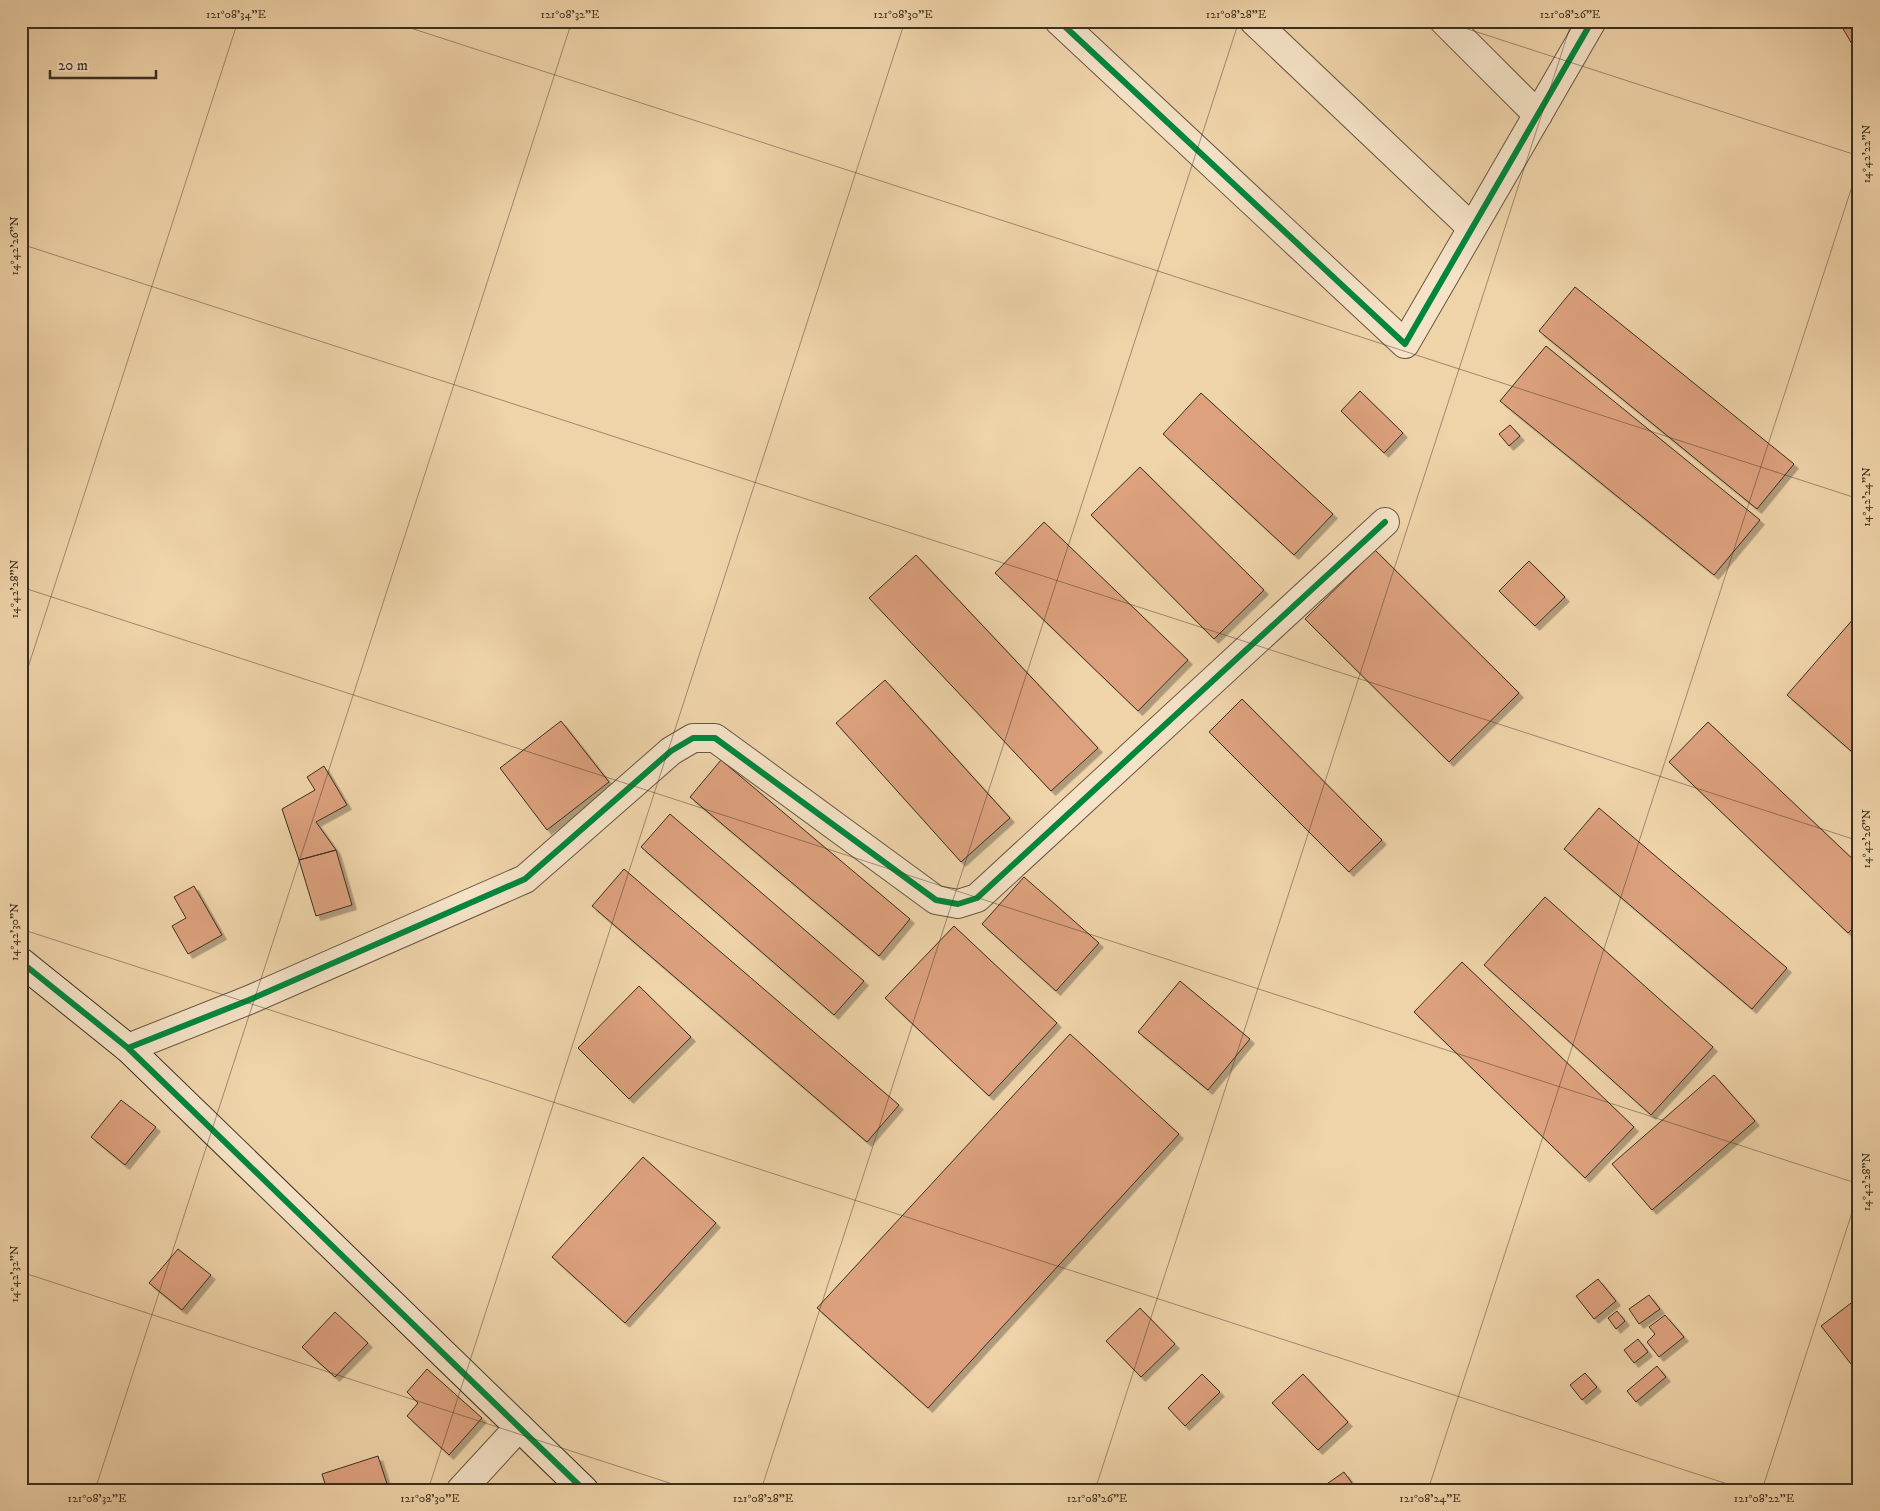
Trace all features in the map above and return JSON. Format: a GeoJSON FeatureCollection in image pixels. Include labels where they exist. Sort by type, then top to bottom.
{"type":"FeatureCollection","features":[{"type":"Feature","properties":{"kind":"street"},"geometry":{"type":"LineString","coordinates":[[1059,21],[1405,344],[1592,21]]}},
{"type":"Feature","properties":{"kind":"street"},"geometry":{"type":"LineString","coordinates":[[1254,21],[1472,228]]}},
{"type":"Feature","properties":{"kind":"street"},"geometry":{"type":"LineString","coordinates":[[1444,21],[1538,115]]}},
{"type":"Feature","properties":{"kind":"street"},"geometry":{"type":"LineString","coordinates":[[128,1048],[249,1000],[525,879],[671,751],[693,738],[714,738],[936,900],[958,904],[977,898],[1385,522]]}},
{"type":"Feature","properties":{"kind":"street"},"geometry":{"type":"LineString","coordinates":[[21,962],[128,1048],[584,1490]]}},
{"type":"Feature","properties":{"kind":"street"},"geometry":{"type":"LineString","coordinates":[[461,1490],[519,1427]]}},
{"type":"Feature","properties":{"kind":"building"},"geometry":{"type":"Polygon","coordinates":[[[1852,21],[1859,21],[1859,56],[1842,27],[1852,21]]]}},
{"type":"Feature","properties":{"kind":"building"},"geometry":{"type":"Polygon","coordinates":[[[1575,287],[1794,464],[1757,509],[1539,331],[1575,287]]]}},
{"type":"Feature","properties":{"kind":"building"},"geometry":{"type":"Polygon","coordinates":[[[1546,346],[1760,520],[1714,575],[1500,401],[1546,346]]]}},
{"type":"Feature","properties":{"kind":"building"},"geometry":{"type":"Polygon","coordinates":[[[1360,391],[1403,433],[1384,453],[1341,411],[1360,391]]]}},
{"type":"Feature","properties":{"kind":"building"},"geometry":{"type":"Polygon","coordinates":[[[1201,393],[1333,514],[1294,555],[1163,434],[1201,393]]]}},
{"type":"Feature","properties":{"kind":"building"},"geometry":{"type":"Polygon","coordinates":[[[1510,425],[1520,436],[1509,446],[1499,434],[1510,425]]]}},
{"type":"Feature","properties":{"kind":"building"},"geometry":{"type":"Polygon","coordinates":[[[1140,467],[1264,590],[1214,639],[1091,515],[1140,467]]]}},
{"type":"Feature","properties":{"kind":"building"},"geometry":{"type":"Polygon","coordinates":[[[1044,522],[1188,660],[1138,711],[995,573],[1044,522]]]}},
{"type":"Feature","properties":{"kind":"building"},"geometry":{"type":"Polygon","coordinates":[[[1375,550],[1519,693],[1449,762],[1305,619],[1375,550]]]}},
{"type":"Feature","properties":{"kind":"building"},"geometry":{"type":"Polygon","coordinates":[[[916,555],[1098,748],[1051,791],[869,598],[916,555]]]}},
{"type":"Feature","properties":{"kind":"building"},"geometry":{"type":"Polygon","coordinates":[[[1529,561],[1565,597],[1535,626],[1499,591],[1529,561]]]}},
{"type":"Feature","properties":{"kind":"building"},"geometry":{"type":"Polygon","coordinates":[[[1855,617],[1859,620],[1859,758],[1787,695],[1855,617]]]}},
{"type":"Feature","properties":{"kind":"building"},"geometry":{"type":"Polygon","coordinates":[[[885,680],[1010,818],[961,862],[836,723],[885,680]]]}},
{"type":"Feature","properties":{"kind":"building"},"geometry":{"type":"Polygon","coordinates":[[[1242,699],[1382,840],[1349,872],[1209,732],[1242,699]]]}},
{"type":"Feature","properties":{"kind":"building"},"geometry":{"type":"Polygon","coordinates":[[[561,721],[609,782],[547,830],[500,768],[561,721]]]}},
{"type":"Feature","properties":{"kind":"building"},"geometry":{"type":"Polygon","coordinates":[[[1708,722],[1859,865],[1859,922],[1848,933],[1669,762],[1708,722]]]}},
{"type":"Feature","properties":{"kind":"building"},"geometry":{"type":"Polygon","coordinates":[[[721,760],[910,919],[879,956],[690,797],[721,760]]]}},
{"type":"Feature","properties":{"kind":"building"},"geometry":{"type":"Polygon","coordinates":[[[324,766],[347,805],[316,822],[336,850],[299,860],[282,809],[315,790],[307,777],[324,766]]]}},
{"type":"Feature","properties":{"kind":"building"},"geometry":{"type":"Polygon","coordinates":[[[1599,808],[1787,968],[1752,1009],[1564,849],[1599,808]]]}},
{"type":"Feature","properties":{"kind":"building"},"geometry":{"type":"Polygon","coordinates":[[[670,814],[864,981],[834,1015],[641,847],[670,814]]]}},
{"type":"Feature","properties":{"kind":"building"},"geometry":{"type":"Polygon","coordinates":[[[336,850],[352,905],[316,916],[299,860],[336,850]]]}},
{"type":"Feature","properties":{"kind":"building"},"geometry":{"type":"Polygon","coordinates":[[[624,869],[899,1105],[867,1142],[592,906],[624,869]]]}},
{"type":"Feature","properties":{"kind":"building"},"geometry":{"type":"Polygon","coordinates":[[[1024,877],[1099,943],[1056,991],[982,924],[1024,877]]]}},
{"type":"Feature","properties":{"kind":"building"},"geometry":{"type":"Polygon","coordinates":[[[194,886],[222,935],[188,954],[172,926],[186,918],[174,897],[194,886]]]}},
{"type":"Feature","properties":{"kind":"building"},"geometry":{"type":"Polygon","coordinates":[[[1545,897],[1713,1047],[1651,1115],[1484,965],[1545,897]]]}},
{"type":"Feature","properties":{"kind":"building"},"geometry":{"type":"Polygon","coordinates":[[[954,926],[1057,1023],[989,1096],[885,998],[954,926]]]}},
{"type":"Feature","properties":{"kind":"building"},"geometry":{"type":"Polygon","coordinates":[[[1462,962],[1634,1127],[1585,1178],[1414,1012],[1462,962]]]}},
{"type":"Feature","properties":{"kind":"building"},"geometry":{"type":"Polygon","coordinates":[[[1180,981],[1250,1039],[1208,1090],[1138,1032],[1180,981]]]}},
{"type":"Feature","properties":{"kind":"building"},"geometry":{"type":"Polygon","coordinates":[[[639,986],[691,1037],[629,1099],[578,1048],[639,986]]]}},
{"type":"Feature","properties":{"kind":"building"},"geometry":{"type":"Polygon","coordinates":[[[1070,1034],[1179,1134],[928,1408],[817,1308],[1070,1034]]]}},
{"type":"Feature","properties":{"kind":"building"},"geometry":{"type":"Polygon","coordinates":[[[1714,1075],[1755,1121],[1652,1210],[1612,1164],[1714,1075]]]}},
{"type":"Feature","properties":{"kind":"building"},"geometry":{"type":"Polygon","coordinates":[[[121,1100],[156,1127],[125,1165],[91,1137],[121,1100]]]}},
{"type":"Feature","properties":{"kind":"building"},"geometry":{"type":"Polygon","coordinates":[[[643,1157],[716,1223],[625,1323],[552,1257],[643,1157]]]}},
{"type":"Feature","properties":{"kind":"building"},"geometry":{"type":"Polygon","coordinates":[[[178,1249],[211,1275],[182,1310],[149,1283],[178,1249]]]}},
{"type":"Feature","properties":{"kind":"building"},"geometry":{"type":"Polygon","coordinates":[[[1598,1279],[1616,1301],[1594,1319],[1576,1296],[1598,1279]]]}},
{"type":"Feature","properties":{"kind":"building"},"geometry":{"type":"Polygon","coordinates":[[[1649,1295],[1660,1309],[1639,1324],[1629,1309],[1649,1295]]]}},
{"type":"Feature","properties":{"kind":"building"},"geometry":{"type":"Polygon","coordinates":[[[1859,1297],[1859,1374],[1821,1326],[1859,1297]]]}},
{"type":"Feature","properties":{"kind":"building"},"geometry":{"type":"Polygon","coordinates":[[[1140,1308],[1175,1344],[1141,1377],[1106,1341],[1140,1308]]]}},
{"type":"Feature","properties":{"kind":"building"},"geometry":{"type":"Polygon","coordinates":[[[1617,1311],[1625,1321],[1616,1329],[1608,1318],[1617,1311]]]}},
{"type":"Feature","properties":{"kind":"building"},"geometry":{"type":"Polygon","coordinates":[[[335,1312],[368,1343],[335,1377],[302,1347],[335,1312]]]}},
{"type":"Feature","properties":{"kind":"building"},"geometry":{"type":"Polygon","coordinates":[[[1665,1315],[1684,1337],[1659,1357],[1647,1342],[1655,1334],[1649,1327],[1665,1315]]]}},
{"type":"Feature","properties":{"kind":"building"},"geometry":{"type":"Polygon","coordinates":[[[1638,1339],[1648,1352],[1634,1363],[1624,1350],[1638,1339]]]}},
{"type":"Feature","properties":{"kind":"building"},"geometry":{"type":"Polygon","coordinates":[[[1657,1366],[1666,1377],[1636,1402],[1627,1391],[1657,1366]]]}},
{"type":"Feature","properties":{"kind":"building"},"geometry":{"type":"Polygon","coordinates":[[[427,1369],[482,1418],[449,1455],[407,1416],[418,1403],[407,1392],[427,1369]]]}},
{"type":"Feature","properties":{"kind":"building"},"geometry":{"type":"Polygon","coordinates":[[[1585,1373],[1597,1387],[1582,1400],[1570,1385],[1585,1373]]]}},
{"type":"Feature","properties":{"kind":"building"},"geometry":{"type":"Polygon","coordinates":[[[1202,1374],[1220,1392],[1185,1426],[1168,1408],[1202,1374]]]}},
{"type":"Feature","properties":{"kind":"building"},"geometry":{"type":"Polygon","coordinates":[[[1303,1374],[1348,1422],[1318,1450],[1272,1403],[1303,1374]]]}},
{"type":"Feature","properties":{"kind":"building"},"geometry":{"type":"Polygon","coordinates":[[[378,1456],[389,1490],[327,1490],[322,1474],[378,1456]]]}},
{"type":"Feature","properties":{"kind":"building"},"geometry":{"type":"Polygon","coordinates":[[[1344,1472],[1357,1490],[1318,1490],[1344,1472]]]}},
{"type":"Feature","properties":{"kind":"cycle path"},"geometry":{"type":"LineString","coordinates":[[1059,21],[1405,344],[1592,21]]}},
{"type":"Feature","properties":{"kind":"cycle path"},"geometry":{"type":"LineString","coordinates":[[128,1048],[249,1000],[525,879],[671,751],[693,738],[715,738],[936,900],[958,904],[977,898],[1385,522]]}},
{"type":"Feature","properties":{"kind":"cycle path"},"geometry":{"type":"LineString","coordinates":[[21,962],[128,1048],[584,1490]]}}]}
